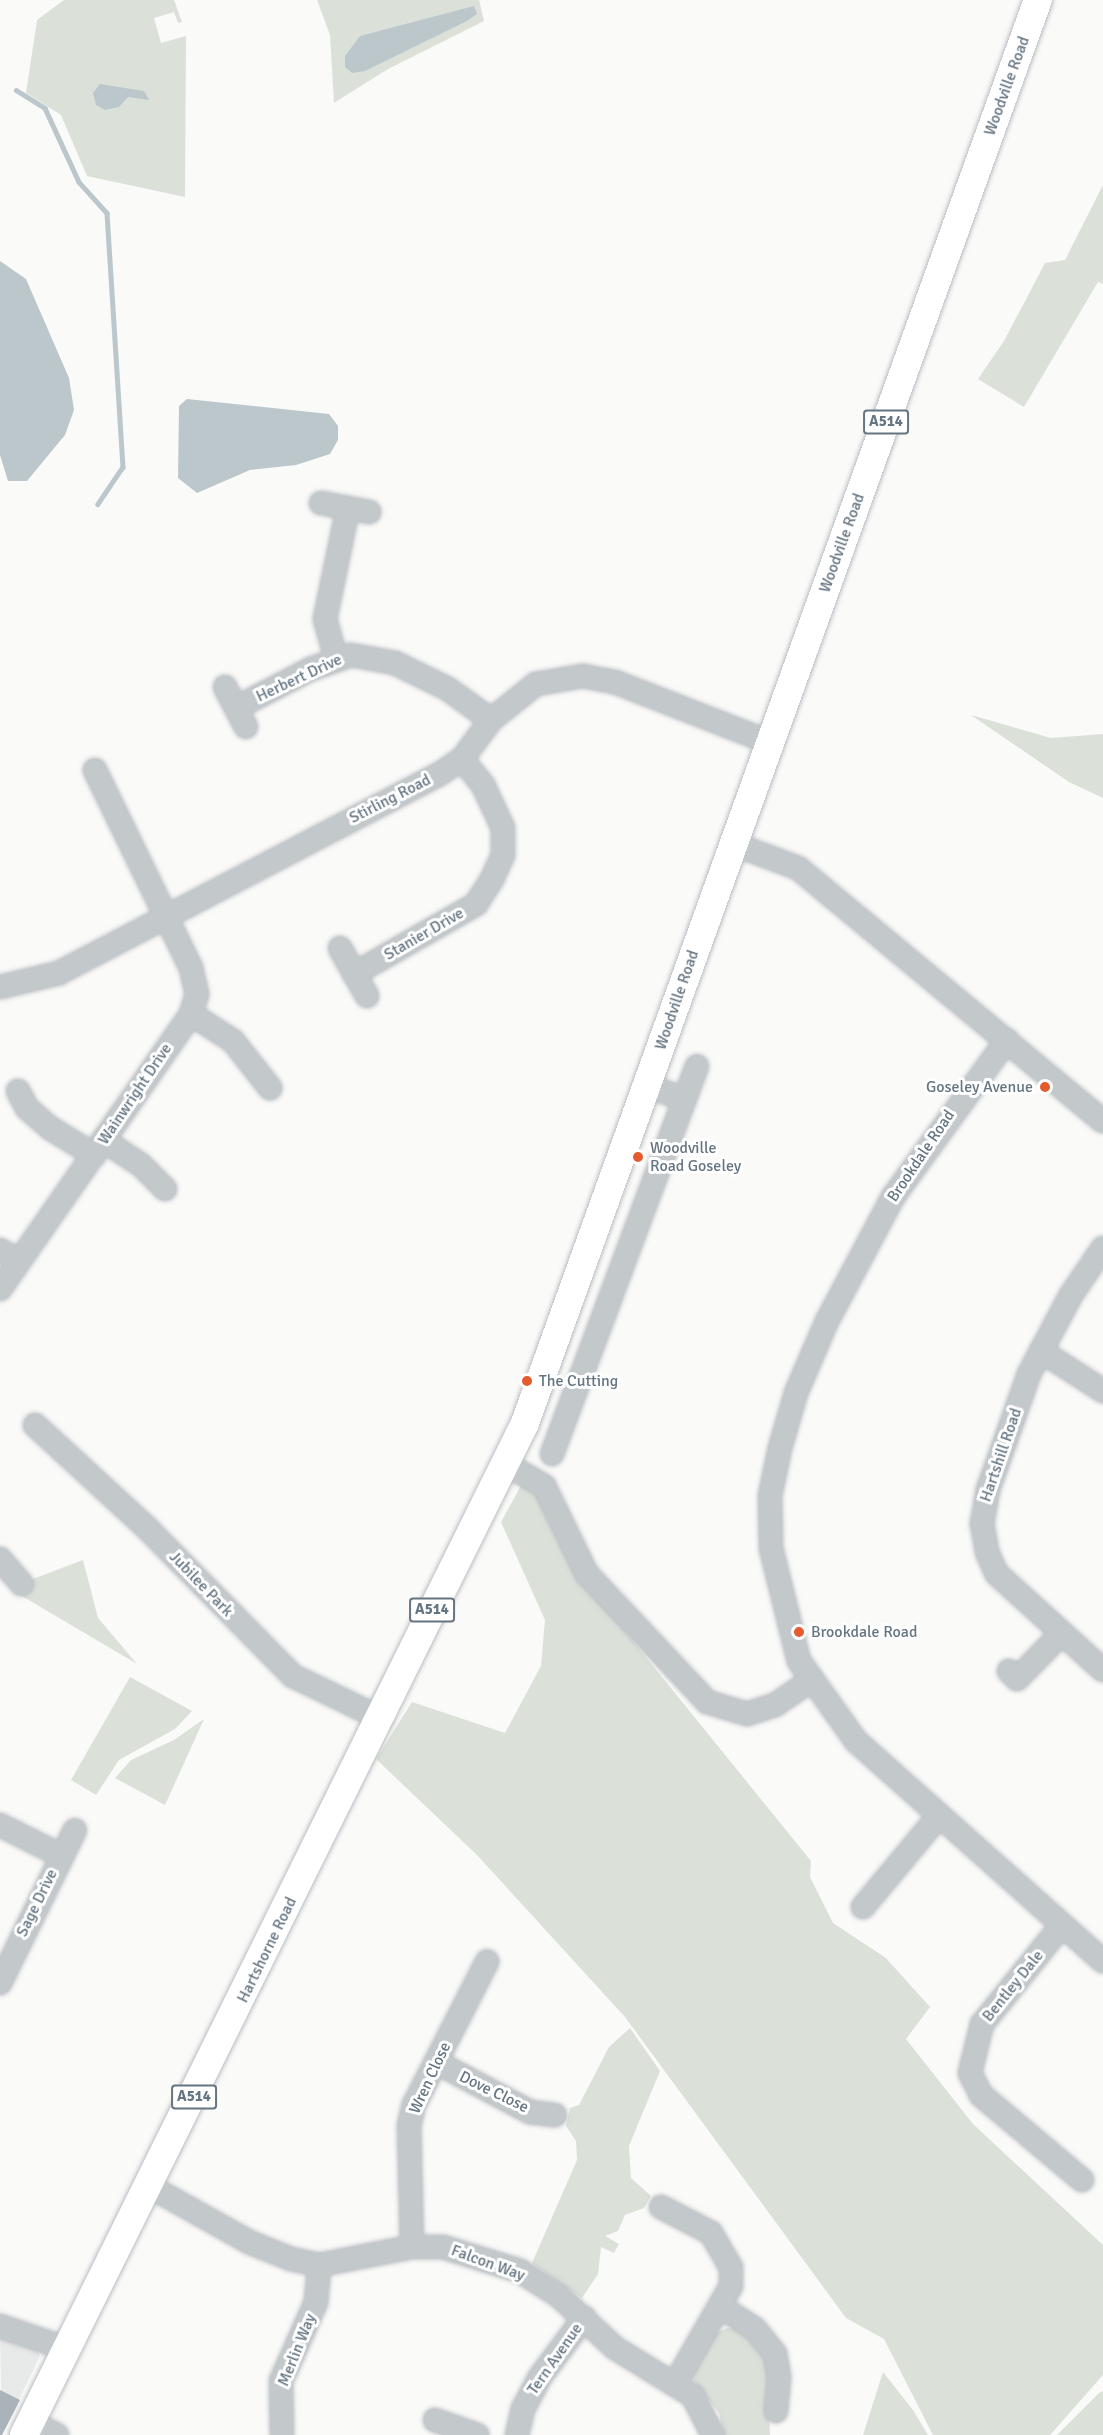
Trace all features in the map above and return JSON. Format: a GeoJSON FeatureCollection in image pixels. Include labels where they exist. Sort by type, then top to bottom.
{"type":"FeatureCollection","features":[{"type":"Feature","properties":{"kind":"main road","name":"Woodville Road"},"geometry":{"type":"LineString","coordinates":[[506,1464],[525,1423],[730,843],[769,742],[1038,0]]}},
{"type":"Feature","properties":{"kind":"main road","name":"Hartshorne Road"},"geometry":{"type":"LineString","coordinates":[[28,2428],[382,1719],[460,1549],[506,1464]]}},
{"type":"Feature","properties":{"kind":"street"},"geometry":{"type":"LineString","coordinates":[[321,503],[358,510],[325,619],[336,658]]}},
{"type":"Feature","properties":{"kind":"street","name":"Herbert Drive"},"geometry":{"type":"LineString","coordinates":[[225,687],[241,717],[336,658],[351,655],[395,663],[448,689],[491,720]]}},
{"type":"Feature","properties":{"kind":"street","name":"Stirling Road"},"geometry":{"type":"LineString","coordinates":[[0,987],[59,973],[462,759],[491,720],[536,684],[583,676],[615,682],[769,742]]}},
{"type":"Feature","properties":{"kind":"street","name":"Stanier Drive"},"geometry":{"type":"LineString","coordinates":[[354,974],[476,904],[492,879],[503,855],[503,828],[487,792],[462,759]]}},
{"type":"Feature","properties":{"kind":"street","name":"Wainwright Drive"},"geometry":{"type":"LineString","coordinates":[[0,1289],[9,1256],[99,1147],[190,1014],[197,994],[191,968],[95,770]]}},
{"type":"Feature","properties":{"kind":"street"},"geometry":{"type":"LineString","coordinates":[[730,843],[798,868],[1103,1121]]}},
{"type":"Feature","properties":{"kind":"street"},"geometry":{"type":"LineString","coordinates":[[340,948],[367,996]]}},
{"type":"Feature","properties":{"kind":"street"},"geometry":{"type":"LineString","coordinates":[[190,1014],[233,1041],[270,1088]]}},
{"type":"Feature","properties":{"kind":"street","name":"Brookdale Road"},"geometry":{"type":"LineString","coordinates":[[1007,1040],[960,1100],[873,1230],[796,1393],[774,1473],[770,1523],[780,1595],[810,1681],[856,1741],[938,1817],[1103,1961]]}},
{"type":"Feature","properties":{"kind":"street"},"geometry":{"type":"LineString","coordinates":[[525,1423],[555,1446],[697,1066]]}},
{"type":"Feature","properties":{"kind":"street"},"geometry":{"type":"LineString","coordinates":[[646,1086],[684,1099]]}},
{"type":"Feature","properties":{"kind":"street"},"geometry":{"type":"LineString","coordinates":[[18,1091],[50,1128],[141,1165],[165,1189]]}},
{"type":"Feature","properties":{"kind":"street","name":"Hartshill Road"},"geometry":{"type":"LineString","coordinates":[[1103,1248],[1041,1351],[991,1480],[982,1524],[987,1552],[997,1574],[1103,1670]]}},
{"type":"Feature","properties":{"kind":"street"},"geometry":{"type":"LineString","coordinates":[[1041,1351],[1103,1391]]}},
{"type":"Feature","properties":{"kind":"street","name":"Jubilee Park"},"geometry":{"type":"LineString","coordinates":[[35,1425],[147,1528],[293,1676],[382,1719]]}},
{"type":"Feature","properties":{"kind":"street"},"geometry":{"type":"LineString","coordinates":[[506,1464],[544,1486],[587,1574],[707,1702],[747,1714],[775,1706],[810,1681]]}},
{"type":"Feature","properties":{"kind":"street"},"geometry":{"type":"LineString","coordinates":[[0,1559],[22,1584]]}},
{"type":"Feature","properties":{"kind":"street"},"geometry":{"type":"LineString","coordinates":[[1009,1671],[1017,1679],[1062,1633]]}},
{"type":"Feature","properties":{"kind":"street"},"geometry":{"type":"LineString","coordinates":[[863,1906],[938,1817]]}},
{"type":"Feature","properties":{"kind":"street","name":"Sage Drive"},"geometry":{"type":"LineString","coordinates":[[0,1825],[60,1855]]}},
{"type":"Feature","properties":{"kind":"street","name":"Sage Drive"},"geometry":{"type":"LineString","coordinates":[[0,1983],[60,1855],[75,1830]]}},
{"type":"Feature","properties":{"kind":"street","name":"Bentley Dale"},"geometry":{"type":"LineString","coordinates":[[1062,1925],[982,2024],[970,2073],[981,2095],[1082,2180]]}},
{"type":"Feature","properties":{"kind":"street","name":"Wren Close"},"geometry":{"type":"LineString","coordinates":[[411,2247],[409,2126],[414,2104],[436,2062],[485,1992],[487,1962]]}},
{"type":"Feature","properties":{"kind":"street","name":"Dove Close"},"geometry":{"type":"LineString","coordinates":[[436,2062],[530,2112],[555,2115]]}},
{"type":"Feature","properties":{"kind":"street","name":"Falcon Way"},"geometry":{"type":"LineString","coordinates":[[149,2186],[249,2242],[291,2259],[319,2265],[411,2247],[451,2249],[520,2271],[584,2318],[615,2348],[676,2382],[693,2396],[713,2435]]}},
{"type":"Feature","properties":{"kind":"street"},"geometry":{"type":"LineString","coordinates":[[661,2207],[711,2233],[726,2252],[731,2286],[676,2382]]}},
{"type":"Feature","properties":{"kind":"street","name":"Merlin Way"},"geometry":{"type":"LineString","coordinates":[[282,2435],[281,2381],[316,2302],[319,2265]]}},
{"type":"Feature","properties":{"kind":"street"},"geometry":{"type":"LineString","coordinates":[[721,2307],[769,2344],[789,2377],[776,2411]]}},
{"type":"Feature","properties":{"kind":"street","name":"Tern Avenue"},"geometry":{"type":"LineString","coordinates":[[517,2435],[523,2409],[540,2377],[584,2318]]}},
{"type":"Feature","properties":{"kind":"street"},"geometry":{"type":"LineString","coordinates":[[0,2326],[68,2349]]}},
{"type":"Feature","properties":{"kind":"street"},"geometry":{"type":"LineString","coordinates":[[435,2420],[477,2435]]}},
{"type":"Feature","properties":{"kind":"street"},"geometry":{"type":"LineString","coordinates":[[28,2428],[57,2435]]}},
{"type":"Feature","properties":{"kind":"shaded area"},"geometry":{"type":"Polygon","coordinates":[[[64,0],[174,0],[182,22],[178,23],[174,12],[154,18],[161,43],[186,36],[185,197],[87,176],[61,115],[26,93],[37,20],[64,0]]]}},
{"type":"Feature","properties":{"kind":"shaded area"},"geometry":{"type":"Polygon","coordinates":[[[317,0],[479,0],[484,21],[388,69],[334,103],[330,35],[317,0]]]}},
{"type":"Feature","properties":{"kind":"shaded area"},"geometry":{"type":"Polygon","coordinates":[[[474,6],[477,14],[467,21],[365,71],[352,73],[345,67],[345,56],[360,36],[474,6]]]}},
{"type":"Feature","properties":{"kind":"shaded area"},"geometry":{"type":"Polygon","coordinates":[[[100,84],[144,91],[149,100],[128,97],[119,107],[105,110],[96,105],[93,93],[100,84]]]}},
{"type":"Feature","properties":{"kind":"shaded area"},"geometry":{"type":"Polygon","coordinates":[[[1103,185],[1103,284],[1098,282],[1024,407],[978,379],[1004,341],[1045,263],[1065,260],[1103,185]]]}},
{"type":"Feature","properties":{"kind":"shaded area"},"geometry":{"type":"Polygon","coordinates":[[[0,261],[26,279],[69,378],[74,410],[65,435],[27,481],[8,481],[0,455],[0,261]]]}},
{"type":"Feature","properties":{"kind":"shaded area"},"geometry":{"type":"Polygon","coordinates":[[[187,399],[329,414],[338,426],[338,440],[330,454],[296,465],[250,470],[197,493],[178,478],[179,406],[187,399]]]}},
{"type":"Feature","properties":{"kind":"shaded area"},"geometry":{"type":"Polygon","coordinates":[[[971,715],[1051,738],[1103,734],[1103,798],[1069,782],[971,715]]]}},
{"type":"Feature","properties":{"kind":"shaded area"},"geometry":{"type":"Polygon","coordinates":[[[524,1480],[537,1489],[581,1577],[811,1861],[810,1877],[833,1923],[886,1958],[930,2007],[906,2039],[973,2124],[1103,2245],[1103,2375],[1050,2435],[933,2435],[884,2339],[846,2318],[625,2017],[477,1855],[376,1759],[412,1702],[505,1733],[541,1666],[545,1620],[501,1522],[524,1480]]]}},
{"type":"Feature","properties":{"kind":"shaded area"},"geometry":{"type":"Polygon","coordinates":[[[83,1560],[98,1618],[137,1664],[17,1593],[33,1579],[83,1560]]]}},
{"type":"Feature","properties":{"kind":"shaded area"},"geometry":{"type":"Polygon","coordinates":[[[130,1677],[192,1711],[175,1729],[119,1760],[96,1795],[71,1780],[130,1677]]]}},
{"type":"Feature","properties":{"kind":"shaded area"},"geometry":{"type":"Polygon","coordinates":[[[204,1719],[165,1805],[115,1778],[131,1760],[174,1740],[204,1719]]]}},
{"type":"Feature","properties":{"kind":"shaded area"},"geometry":{"type":"Polygon","coordinates":[[[630,2028],[660,2071],[629,2146],[631,2178],[651,2196],[644,2208],[625,2215],[618,2231],[605,2236],[619,2244],[614,2253],[601,2247],[598,2274],[582,2298],[532,2263],[577,2160],[576,2141],[566,2126],[570,2108],[579,2105],[609,2047],[630,2028]]]}},
{"type":"Feature","properties":{"kind":"shaded area"},"geometry":{"type":"Polygon","coordinates":[[[727,2328],[740,2329],[767,2359],[770,2435],[724,2435],[719,2413],[691,2377],[712,2335],[727,2328]]]}},
{"type":"Feature","properties":{"kind":"shaded area"},"geometry":{"type":"Polygon","coordinates":[[[0,2337],[35,2346],[40,2356],[2,2435],[0,2337]]]}},
{"type":"Feature","properties":{"kind":"shaded area"},"geometry":{"type":"Polygon","coordinates":[[[883,2372],[913,2410],[928,2435],[863,2435],[883,2372]]]}},
{"type":"Feature","properties":{"kind":"shaded area"},"geometry":{"type":"Polygon","coordinates":[[[1103,2391],[1103,2435],[1057,2435],[1099,2393],[1103,2391]]]}},
{"type":"Feature","properties":{"kind":"building"},"geometry":{"type":"Polygon","coordinates":[[[0,2390],[20,2400],[2,2435],[0,2435],[0,2390]]]}},
{"type":"Feature","properties":{"kind":"waterway"},"geometry":{"type":"LineString","coordinates":[[16,90],[45,108],[79,182],[107,213],[123,467],[98,504]]}},
{"type":"Feature","properties":{"kind":"place","name":"Goseley Avenue"},"geometry":{"type":"Point","coordinates":[1045,1087]}},
{"type":"Feature","properties":{"kind":"place","name":"Woodville Road Goseley"},"geometry":{"type":"Point","coordinates":[638,1157]}},
{"type":"Feature","properties":{"kind":"place","name":"The Cutting"},"geometry":{"type":"Point","coordinates":[527,1381]}},
{"type":"Feature","properties":{"kind":"place","name":"Brookdale Road"},"geometry":{"type":"Point","coordinates":[799,1632]}}]}
